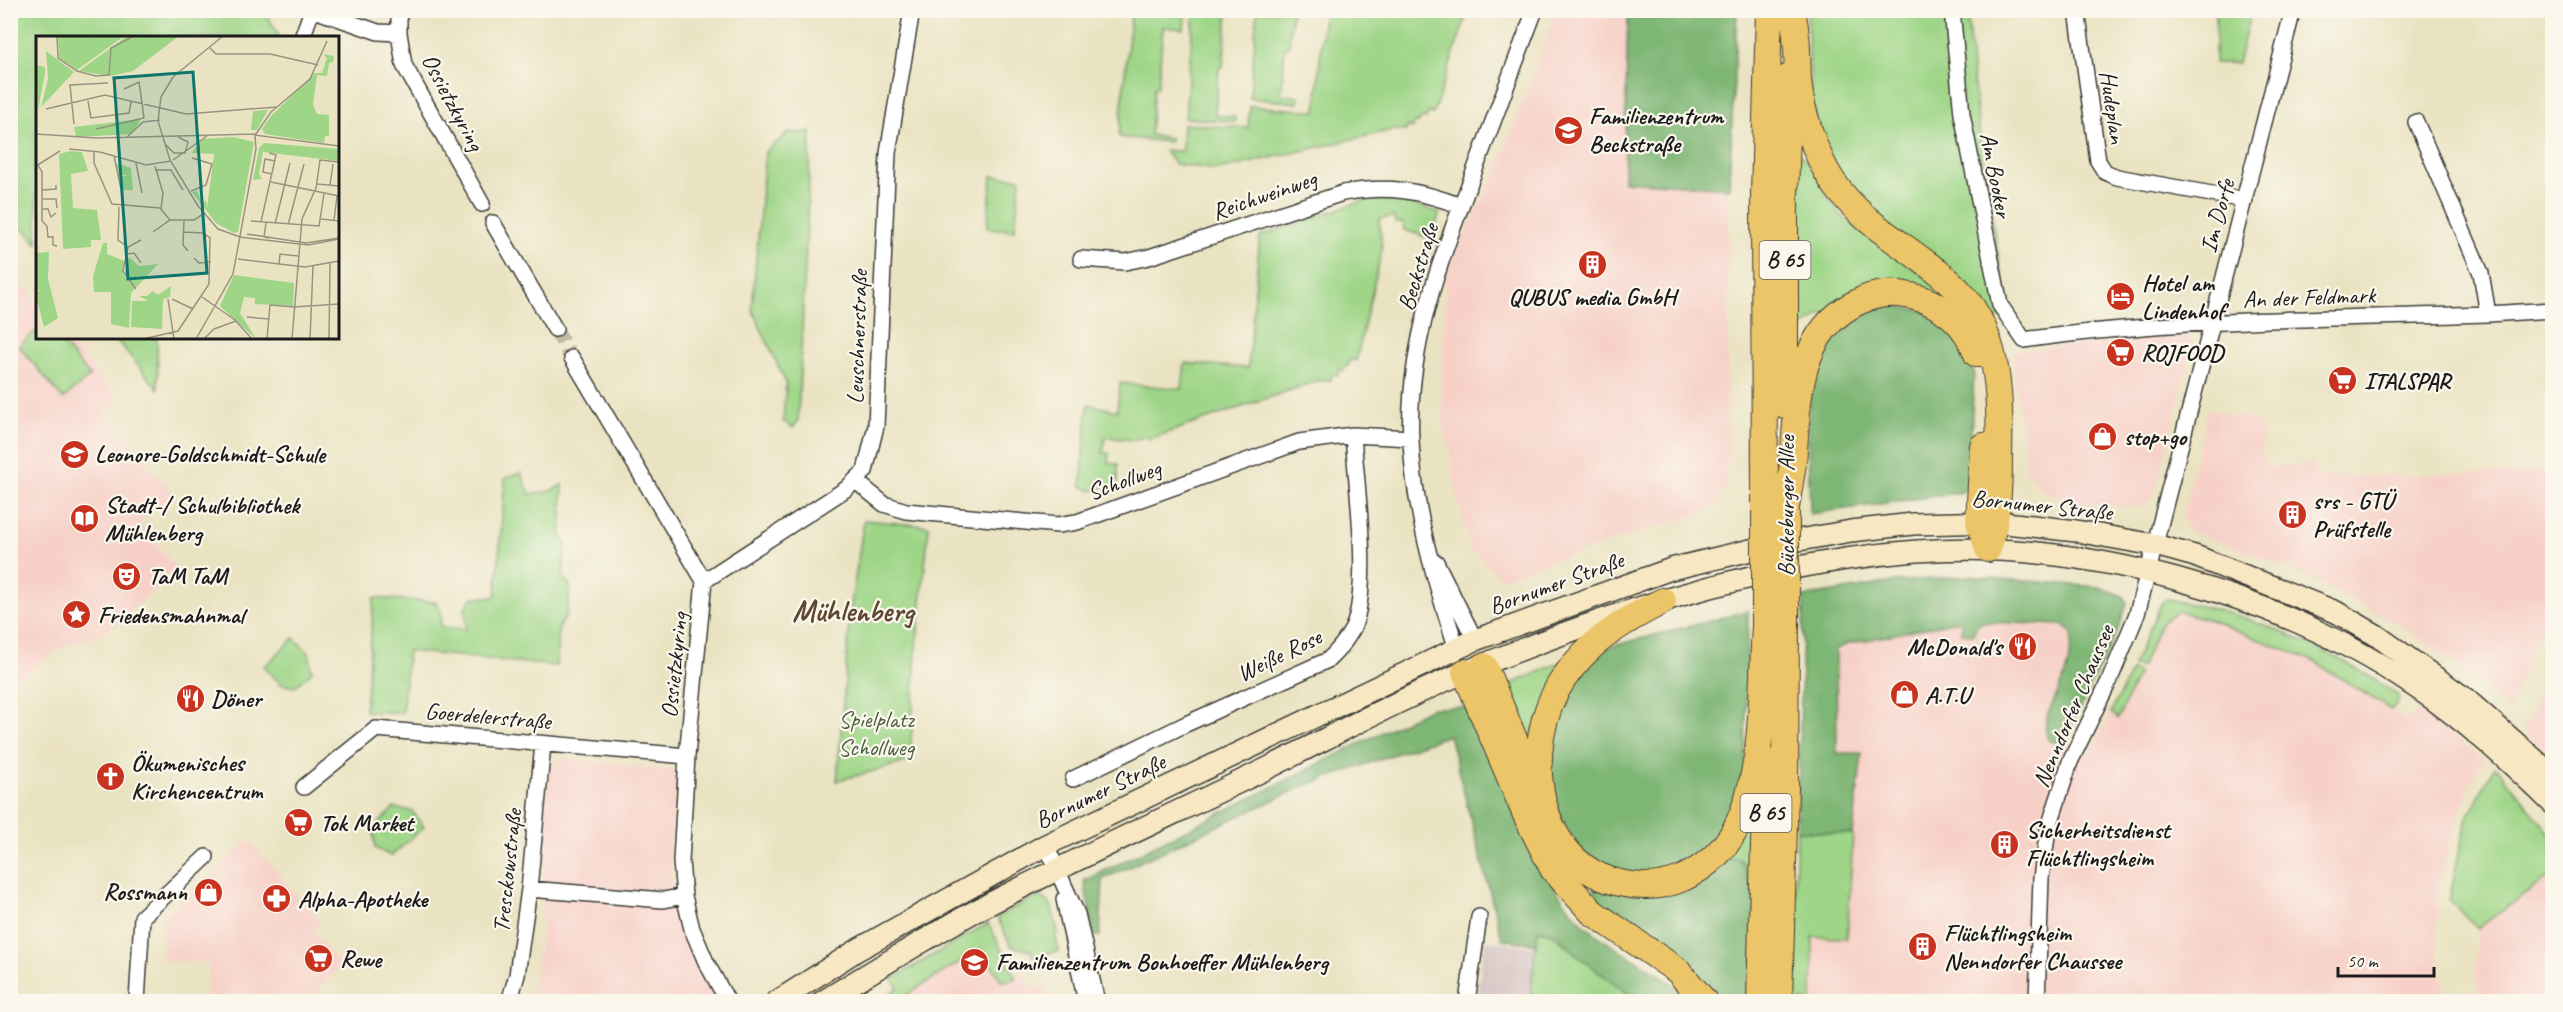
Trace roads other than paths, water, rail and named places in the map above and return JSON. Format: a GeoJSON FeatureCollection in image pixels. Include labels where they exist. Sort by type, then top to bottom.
{"type":"FeatureCollection","features":[{"type":"Feature","properties":{"kind":"highway","name":"Bückeburger Allee"},"geometry":{"type":"LineString","coordinates":[[1760,1002],[1776,623],[1776,510],[1785,195],[1784,11]]}},
{"type":"Feature","properties":{"kind":"highway"},"geometry":{"type":"LineString","coordinates":[[1784,11],[1798,37],[1801,93],[1818,154],[1832,181],[1868,221],[1955,287],[1982,326],[1993,356],[2000,387],[1988,522]]}},
{"type":"Feature","properties":{"kind":"highway"},"geometry":{"type":"LineString","coordinates":[[1776,510],[1793,466],[1798,396],[1806,360],[1816,339],[1849,307],[1882,294],[1895,293],[1923,299],[1948,312],[1970,336],[1976,351],[1982,369],[1985,395],[1988,549]]}},
{"type":"Feature","properties":{"kind":"highway"},"geometry":{"type":"LineString","coordinates":[[1551,829],[1541,792],[1538,766],[1542,732],[1553,698],[1563,679],[1593,645],[1628,618],[1663,601]]}},
{"type":"Feature","properties":{"kind":"highway","name":"Bückeburger Allee"},"geometry":{"type":"LineString","coordinates":[[1776,623],[1785,789],[1779,1002]]}},
{"type":"Feature","properties":{"kind":"highway"},"geometry":{"type":"LineString","coordinates":[[1470,657],[1551,829],[1565,850],[1581,865],[1604,879],[1619,883],[1660,886],[1696,872],[1711,861],[1725,847],[1735,829],[1750,788],[1776,623]]}},
{"type":"Feature","properties":{"kind":"highway"},"geometry":{"type":"LineString","coordinates":[[1470,657],[1526,815],[1553,869],[1578,900],[1678,971],[1705,1002]]}},
{"type":"Feature","properties":{"kind":"main road","name":"Bornumer Straße"},"geometry":{"type":"LineString","coordinates":[[776,1002],[878,938],[1046,845],[1671,568],[1851,531],[1913,524],[1988,522],[2076,531],[2155,545],[2195,556],[2271,584],[2336,612],[2376,635],[2466,699],[2553,776]]}},
{"type":"Feature","properties":{"kind":"main road","name":"Bornumer Straße"},"geometry":{"type":"LineString","coordinates":[[822,1002],[969,915],[1060,875],[1470,657],[1581,628],[1663,601],[1776,572],[1854,557],[1920,551],[1988,549],[2058,555],[2148,572],[2285,616],[2326,634],[2418,688],[2507,759],[2553,803]]}},
{"type":"Feature","properties":{"kind":"street","name":"Ossietzkyring"},"geometry":{"type":"LineString","coordinates":[[313,10],[378,32],[399,33],[404,65],[482,204]]}},
{"type":"Feature","properties":{"kind":"street"},"geometry":{"type":"LineString","coordinates":[[303,36],[313,10]]}},
{"type":"Feature","properties":{"kind":"street"},"geometry":{"type":"LineString","coordinates":[[399,10],[399,33]]}},
{"type":"Feature","properties":{"kind":"street","name":"Leuschnerstraße"},"geometry":{"type":"LineString","coordinates":[[857,482],[865,471],[871,454],[876,426],[888,153],[912,10]]}},
{"type":"Feature","properties":{"kind":"street","name":"Beckstraße"},"geometry":{"type":"LineString","coordinates":[[1470,657],[1429,549],[1419,507],[1410,438],[1413,389],[1423,325],[1438,269],[1535,10]]}},
{"type":"Feature","properties":{"kind":"street","name":"Am Booker"},"geometry":{"type":"LineString","coordinates":[[1952,10],[1962,114],[2000,305],[2024,340]]}},
{"type":"Feature","properties":{"kind":"street","name":"Hudeplan"},"geometry":{"type":"LineString","coordinates":[[2077,10],[2098,161],[2105,172],[2117,177],[2245,200]]}},
{"type":"Feature","properties":{"kind":"street","name":"Im Dorfe"},"geometry":{"type":"LineString","coordinates":[[2148,572],[2293,10]]}},
{"type":"Feature","properties":{"kind":"street"},"geometry":{"type":"LineString","coordinates":[[2416,122],[2481,273],[2488,314]]}},
{"type":"Feature","properties":{"kind":"street","name":"Reichweinweg"},"geometry":{"type":"LineString","coordinates":[[1081,260],[1125,262],[1149,257],[1342,193],[1366,188],[1406,189],[1461,206]]}},
{"type":"Feature","properties":{"kind":"street"},"geometry":{"type":"LineString","coordinates":[[493,223],[555,329]]}},
{"type":"Feature","properties":{"kind":"street","name":"An der Feldmark"},"geometry":{"type":"LineString","coordinates":[[2024,340],[2098,330],[2213,322],[2553,310]]}},
{"type":"Feature","properties":{"kind":"street","name":"Ossietzkyring"},"geometry":{"type":"LineString","coordinates":[[572,358],[704,581],[682,830],[684,896],[692,929],[705,962],[728,1002]]}},
{"type":"Feature","properties":{"kind":"street","name":"Schollweg"},"geometry":{"type":"LineString","coordinates":[[857,482],[884,504],[906,511],[1058,525],[1077,522],[1299,442],[1353,435],[1410,438]]}},
{"type":"Feature","properties":{"kind":"street","name":"Weiße Rose"},"geometry":{"type":"LineString","coordinates":[[1073,779],[1186,724],[1328,660],[1341,648],[1354,626],[1361,574],[1361,542],[1353,435]]}},
{"type":"Feature","properties":{"kind":"street"},"geometry":{"type":"LineString","coordinates":[[704,581],[857,482]]}},
{"type":"Feature","properties":{"kind":"street","name":"Nenndorfer Chaussee"},"geometry":{"type":"LineString","coordinates":[[2037,1002],[2041,878],[2048,830],[2070,762],[2123,649],[2148,572]]}},
{"type":"Feature","properties":{"kind":"street","name":"Goerdelerstraße"},"geometry":{"type":"LineString","coordinates":[[304,787],[376,729],[687,756]]}},
{"type":"Feature","properties":{"kind":"street","name":"Tresckowstraße"},"geometry":{"type":"LineString","coordinates":[[509,1002],[517,975],[529,889],[543,744]]}},
{"type":"Feature","properties":{"kind":"street"},"geometry":{"type":"LineString","coordinates":[[1046,845],[1077,914],[1097,1002]]}},
{"type":"Feature","properties":{"kind":"street"},"geometry":{"type":"LineString","coordinates":[[137,1002],[142,917],[206,857]]}},
{"type":"Feature","properties":{"kind":"street"},"geometry":{"type":"LineString","coordinates":[[1060,875],[1086,1002]]}},
{"type":"Feature","properties":{"kind":"street"},"geometry":{"type":"LineString","coordinates":[[529,889],[663,900],[684,896]]}},
{"type":"Feature","properties":{"kind":"street"},"geometry":{"type":"LineString","coordinates":[[1467,1002],[1479,917]]}},
{"type":"Feature","properties":{"kind":"tunnel"},"geometry":{"type":"LineString","coordinates":[[555,329],[572,358]]}},
{"type":"Feature","properties":{"kind":"place","name":"Familienzentrum Beckstraße"},"geometry":{"type":"Point","coordinates":[1568,130]}},
{"type":"Feature","properties":{"kind":"place","name":"QUBUS media GmbH"},"geometry":{"type":"Point","coordinates":[1592,264]}},
{"type":"Feature","properties":{"kind":"place","name":"Hotel am Lindenhof"},"geometry":{"type":"Point","coordinates":[2121,297]}},
{"type":"Feature","properties":{"kind":"place","name":"ROJFOOD"},"geometry":{"type":"Point","coordinates":[2120,353]}},
{"type":"Feature","properties":{"kind":"place","name":"ITALSPAR"},"geometry":{"type":"Point","coordinates":[2343,381]}},
{"type":"Feature","properties":{"kind":"place","name":"stop+go"},"geometry":{"type":"Point","coordinates":[2103,437]}},
{"type":"Feature","properties":{"kind":"place","name":"Leonore-Goldschmidt-Schule"},"geometry":{"type":"Point","coordinates":[74,454]}},
{"type":"Feature","properties":{"kind":"place","name":"srs - GTÜ Prüfstelle"},"geometry":{"type":"Point","coordinates":[2292,515]}},
{"type":"Feature","properties":{"kind":"place","name":"Stadt-/ Schulbibliothek Mühlenberg"},"geometry":{"type":"Point","coordinates":[84,519]}},
{"type":"Feature","properties":{"kind":"place","name":"TaM TaM"},"geometry":{"type":"Point","coordinates":[127,576]}},
{"type":"Feature","properties":{"kind":"place","name":"Friedensmahnmal"},"geometry":{"type":"Point","coordinates":[77,615]}},
{"type":"Feature","properties":{"kind":"place","name":"McDonald's"},"geometry":{"type":"Point","coordinates":[2023,647]}},
{"type":"Feature","properties":{"kind":"place","name":"A.T.U"},"geometry":{"type":"Point","coordinates":[1904,695]}},
{"type":"Feature","properties":{"kind":"place","name":"Döner"},"geometry":{"type":"Point","coordinates":[190,699]}},
{"type":"Feature","properties":{"kind":"place","name":"Ökumenisches Kirchencentrum"},"geometry":{"type":"Point","coordinates":[110,777]}},
{"type":"Feature","properties":{"kind":"place","name":"Tok Market"},"geometry":{"type":"Point","coordinates":[299,823]}},
{"type":"Feature","properties":{"kind":"place","name":"Sicherheitsdienst Flüchtlingsheim"},"geometry":{"type":"Point","coordinates":[2005,844]}},
{"type":"Feature","properties":{"kind":"place","name":"Rossmann"},"geometry":{"type":"Point","coordinates":[208,892]}},
{"type":"Feature","properties":{"kind":"place","name":"Alpha-Apotheke"},"geometry":{"type":"Point","coordinates":[277,899]}},
{"type":"Feature","properties":{"kind":"place","name":"Flüchtlingsheim Nenndorfer Chaussee"},"geometry":{"type":"Point","coordinates":[1923,947]}},
{"type":"Feature","properties":{"kind":"place","name":"Rewe"},"geometry":{"type":"Point","coordinates":[319,959]}},
{"type":"Feature","properties":{"kind":"place","name":"Familienzentrum Bonhoeffer Mühlenberg"},"geometry":{"type":"Point","coordinates":[975,962]}},
{"type":"Feature","properties":{"kind":"district","name":"Mühlenberg"},"geometry":{"type":"Point","coordinates":[853,611]}},
{"type":"Feature","properties":{"kind":"park label","name":"Spielplatz Schollweg"},"geometry":{"type":"Point","coordinates":[876,733]}}]}
